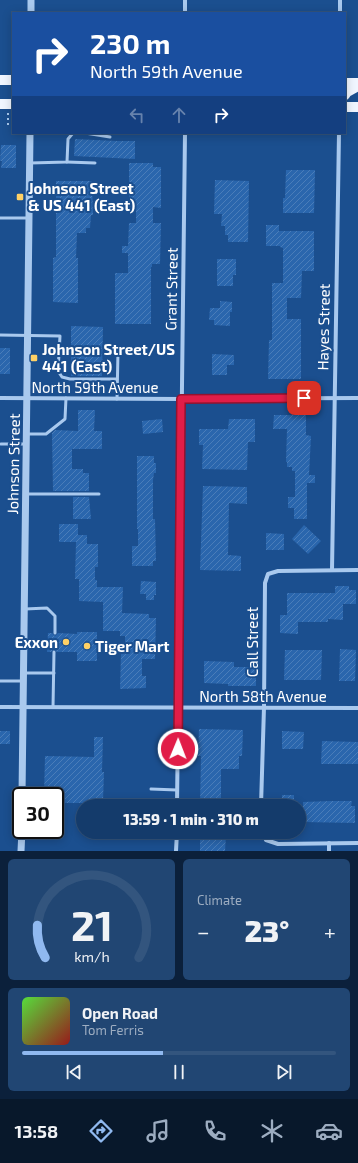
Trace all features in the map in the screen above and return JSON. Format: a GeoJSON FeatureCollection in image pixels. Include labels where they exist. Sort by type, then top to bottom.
{"type":"FeatureCollection","features":[{"type":"Feature","properties":{"kind":"main road"},"geometry":{"type":"LineString","coordinates":[[0,80],[12,80]]}},
{"type":"Feature","properties":{"kind":"main road"},"geometry":{"type":"LineString","coordinates":[[346,83],[358,83]]}},
{"type":"Feature","properties":{"kind":"main road"},"geometry":{"type":"LineString","coordinates":[[346,94],[358,86]]}},
{"type":"Feature","properties":{"kind":"main road"},"geometry":{"type":"LineString","coordinates":[[0,104],[12,104]]}},
{"type":"Feature","properties":{"kind":"main road"},"geometry":{"type":"LineString","coordinates":[[346,107],[358,107]]}},
{"type":"Feature","properties":{"kind":"street"},"geometry":{"type":"LineString","coordinates":[[31,0],[31,12]]}},
{"type":"Feature","properties":{"kind":"street"},"geometry":{"type":"LineString","coordinates":[[185,0],[185,12]]}},
{"type":"Feature","properties":{"kind":"street"},"geometry":{"type":"LineString","coordinates":[[340,0],[340,12]]}},
{"type":"Feature","properties":{"kind":"street","name":"Johnson Street"},"geometry":{"type":"LineString","coordinates":[[22,787],[30,134]]}},
{"type":"Feature","properties":{"kind":"street","name":"Grant Street"},"geometry":{"type":"LineString","coordinates":[[177,799],[185,134]]}},
{"type":"Feature","properties":{"kind":"street","name":"Hayes Street"},"geometry":{"type":"LineString","coordinates":[[332,570],[339,134]]}},
{"type":"Feature","properties":{"kind":"street","name":"North 59th Avenue"},"geometry":{"type":"LineString","coordinates":[[0,398],[358,398]]}},
{"type":"Feature","properties":{"kind":"street"},"geometry":{"type":"LineString","coordinates":[[332,570],[358,570]]}},
{"type":"Feature","properties":{"kind":"street","name":"Call Street"},"geometry":{"type":"LineString","coordinates":[[261,799],[265,583],[268,574],[278,571],[332,570]]}},
{"type":"Feature","properties":{"kind":"street","name":"North 58th Avenue"},"geometry":{"type":"LineString","coordinates":[[0,707],[358,708]]}},
{"type":"Feature","properties":{"kind":"street"},"geometry":{"type":"LineString","coordinates":[[21,851],[22,839]]}},
{"type":"Feature","properties":{"kind":"street"},"geometry":{"type":"LineString","coordinates":[[176,851],[177,839]]}},
{"type":"Feature","properties":{"kind":"street"},"geometry":{"type":"LineString","coordinates":[[266,839],[278,844],[358,843]]}},
{"type":"Feature","properties":{"kind":"street"},"geometry":{"type":"LineString","coordinates":[[328,851],[329,843]]}},
{"type":"Feature","properties":{"kind":"lane"},"geometry":{"type":"LineString","coordinates":[[67,162],[68,139],[72,134]]}},
{"type":"Feature","properties":{"kind":"lane"},"geometry":{"type":"LineString","coordinates":[[91,134],[110,137]]}},
{"type":"Feature","properties":{"kind":"lane"},"geometry":{"type":"LineString","coordinates":[[30,163],[95,163]]}},
{"type":"Feature","properties":{"kind":"lane"},"geometry":{"type":"LineString","coordinates":[[0,218],[29,218]]}},
{"type":"Feature","properties":{"kind":"lane"},"geometry":{"type":"LineString","coordinates":[[0,334],[60,336],[58,371],[62,377],[70,379],[117,379]]}},
{"type":"Feature","properties":{"kind":"lane"},"geometry":{"type":"LineString","coordinates":[[117,399],[118,352]]}},
{"type":"Feature","properties":{"kind":"lane"},"geometry":{"type":"LineString","coordinates":[[27,434],[46,434],[65,419],[66,398]]}},
{"type":"Feature","properties":{"kind":"lane"},"geometry":{"type":"LineString","coordinates":[[1,444],[26,444]]}},
{"type":"Feature","properties":{"kind":"lane"},"geometry":{"type":"LineString","coordinates":[[26,494],[99,494]]}},
{"type":"Feature","properties":{"kind":"lane"},"geometry":{"type":"LineString","coordinates":[[25,609],[47,608],[55,616],[55,633]]}},
{"type":"Feature","properties":{"kind":"lane"},"geometry":{"type":"LineString","coordinates":[[53,707],[54,652]]}},
{"type":"Feature","properties":{"kind":"lane"},"geometry":{"type":"LineString","coordinates":[[0,681],[54,673]]}},
{"type":"Feature","properties":{"kind":"lane"},"geometry":{"type":"LineString","coordinates":[[151,789],[178,790]]}},
{"type":"Feature","properties":{"kind":"building"},"geometry":{"type":"Polygon","coordinates":[[[75,139],[135,141],[135,159],[74,156],[75,139]]]}},
{"type":"Feature","properties":{"kind":"building"},"geometry":{"type":"Polygon","coordinates":[[[1,145],[16,145],[16,168],[1,168],[1,145]]]}},
{"type":"Feature","properties":{"kind":"building"},"geometry":{"type":"Polygon","coordinates":[[[129,163],[153,163],[153,167],[161,167],[161,208],[153,207],[153,223],[161,223],[160,264],[152,264],[151,267],[151,324],[115,324],[115,273],[128,273],[128,253],[122,253],[122,246],[128,246],[129,223],[136,223],[136,207],[129,207],[129,163]]]}},
{"type":"Feature","properties":{"kind":"building"},"geometry":{"type":"Polygon","coordinates":[[[286,170],[315,170],[314,213],[283,213],[286,170]]]}},
{"type":"Feature","properties":{"kind":"building"},"geometry":{"type":"Polygon","coordinates":[[[215,180],[249,181],[248,242],[228,242],[228,235],[225,235],[225,226],[221,226],[222,214],[214,214],[215,180]]]}},
{"type":"Feature","properties":{"kind":"building"},"geometry":{"type":"Polygon","coordinates":[[[56,181],[92,181],[93,215],[91,215],[90,228],[86,228],[86,233],[77,233],[76,258],[78,258],[78,303],[53,302],[53,258],[56,257],[56,181]]]}},
{"type":"Feature","properties":{"kind":"building"},"geometry":{"type":"Polygon","coordinates":[[[266,225],[279,225],[279,231],[314,231],[314,271],[302,271],[301,298],[287,298],[287,319],[301,319],[301,379],[268,379],[269,340],[272,340],[272,283],[283,283],[283,248],[280,246],[266,246],[266,225]]]}},
{"type":"Feature","properties":{"kind":"building"},"geometry":{"type":"Polygon","coordinates":[[[217,259],[236,259],[236,275],[233,275],[233,286],[217,286],[217,259]]]}},
{"type":"Feature","properties":{"kind":"building"},"geometry":{"type":"Polygon","coordinates":[[[220,301],[232,302],[230,326],[214,325],[214,320],[209,320],[210,308],[220,308],[220,301]]]}},
{"type":"Feature","properties":{"kind":"building"},"geometry":{"type":"Polygon","coordinates":[[[71,326],[103,327],[102,376],[71,376],[71,326]]]}},
{"type":"Feature","properties":{"kind":"building"},"geometry":{"type":"Polygon","coordinates":[[[0,348],[10,348],[10,374],[0,374],[0,348]]]}},
{"type":"Feature","properties":{"kind":"building"},"geometry":{"type":"Polygon","coordinates":[[[212,354],[234,355],[234,365],[227,365],[227,375],[212,375],[212,354]]]}},
{"type":"Feature","properties":{"kind":"building"},"geometry":{"type":"Polygon","coordinates":[[[78,410],[95,410],[94,431],[102,431],[102,449],[72,449],[72,469],[83,469],[83,473],[89,473],[89,491],[53,491],[52,433],[55,430],[78,431],[78,410]]]}},
{"type":"Feature","properties":{"kind":"building"},"geometry":{"type":"Polygon","coordinates":[[[274,415],[306,415],[306,435],[311,436],[309,475],[315,475],[315,483],[307,483],[307,519],[294,519],[294,508],[288,508],[288,497],[295,497],[295,471],[292,471],[292,467],[287,467],[286,462],[287,429],[273,429],[274,415]]]}},
{"type":"Feature","properties":{"kind":"building"},"geometry":{"type":"Polygon","coordinates":[[[162,419],[163,432],[143,434],[142,421],[162,419]]]}},
{"type":"Feature","properties":{"kind":"building"},"geometry":{"type":"Polygon","coordinates":[[[229,419],[255,419],[255,442],[248,442],[247,470],[202,469],[203,445],[199,445],[199,429],[228,429],[229,419]]]}},
{"type":"Feature","properties":{"kind":"building"},"geometry":{"type":"Polygon","coordinates":[[[137,456],[154,456],[154,463],[156,463],[156,473],[154,473],[153,480],[153,519],[155,519],[156,561],[153,561],[153,566],[132,566],[132,546],[138,546],[137,456]]]}},
{"type":"Feature","properties":{"kind":"building"},"geometry":{"type":"Polygon","coordinates":[[[203,486],[247,487],[247,504],[229,503],[228,555],[241,556],[241,571],[200,570],[203,486]]]}},
{"type":"Feature","properties":{"kind":"building"},"geometry":{"type":"Polygon","coordinates":[[[73,497],[89,497],[91,519],[73,519],[73,497]]]}},
{"type":"Feature","properties":{"kind":"building"},"geometry":{"type":"Polygon","coordinates":[[[59,524],[78,524],[78,535],[87,535],[87,544],[98,544],[98,567],[95,567],[95,580],[97,580],[97,587],[123,587],[122,613],[149,614],[149,618],[156,618],[155,659],[142,659],[142,676],[146,676],[146,688],[120,689],[121,653],[125,653],[125,636],[120,636],[120,631],[103,631],[103,602],[79,601],[79,579],[75,579],[76,542],[59,542],[59,524]]]}},
{"type":"Feature","properties":{"kind":"building"},"geometry":{"type":"Polygon","coordinates":[[[304,525],[321,541],[308,554],[292,539],[304,525]]]}},
{"type":"Feature","properties":{"kind":"building"},"geometry":{"type":"Polygon","coordinates":[[[266,533],[284,534],[284,550],[266,550],[266,533]]]}},
{"type":"Feature","properties":{"kind":"building"},"geometry":{"type":"Polygon","coordinates":[[[141,581],[156,582],[156,595],[154,595],[154,600],[146,600],[146,594],[140,594],[141,581]]]}},
{"type":"Feature","properties":{"kind":"building"},"geometry":{"type":"Polygon","coordinates":[[[335,586],[349,586],[349,590],[356,590],[356,604],[343,604],[343,620],[328,619],[328,622],[298,622],[298,634],[280,633],[280,615],[287,615],[287,593],[335,593],[335,586]]]}},
{"type":"Feature","properties":{"kind":"building"},"geometry":{"type":"Polygon","coordinates":[[[77,632],[97,632],[97,661],[77,661],[77,652],[57,652],[54,649],[51,652],[47,652],[48,633],[52,633],[55,636],[58,633],[77,634],[77,632]]]}},
{"type":"Feature","properties":{"kind":"building"},"geometry":{"type":"Polygon","coordinates":[[[340,649],[356,650],[355,681],[339,681],[340,649]]]}},
{"type":"Feature","properties":{"kind":"building"},"geometry":{"type":"Polygon","coordinates":[[[285,650],[322,650],[321,680],[284,680],[285,650]]]}},
{"type":"Feature","properties":{"kind":"building"},"geometry":{"type":"Polygon","coordinates":[[[204,661],[234,662],[234,667],[256,667],[256,686],[228,686],[228,684],[204,683],[204,661]]]}},
{"type":"Feature","properties":{"kind":"building"},"geometry":{"type":"Polygon","coordinates":[[[199,729],[243,730],[242,756],[239,756],[239,769],[221,769],[221,798],[231,799],[200,799],[201,756],[198,756],[199,729]]]}},
{"type":"Feature","properties":{"kind":"building"},"geometry":{"type":"Polygon","coordinates":[[[0,731],[10,731],[10,744],[0,744],[0,731]]]}},
{"type":"Feature","properties":{"kind":"building"},"geometry":{"type":"Polygon","coordinates":[[[282,731],[304,732],[303,749],[282,749],[282,731]]]}},
{"type":"Feature","properties":{"kind":"building"},"geometry":{"type":"Polygon","coordinates":[[[94,737],[103,737],[103,799],[76,799],[76,803],[64,803],[64,787],[44,787],[45,756],[94,757],[94,737]]]}},
{"type":"Feature","properties":{"kind":"building"},"geometry":{"type":"Polygon","coordinates":[[[322,741],[358,742],[358,764],[321,764],[322,741]]]}},
{"type":"Feature","properties":{"kind":"building"},"geometry":{"type":"Polygon","coordinates":[[[282,795],[294,795],[294,799],[282,799],[282,795]]]}},
{"type":"Feature","properties":{"kind":"building"},"geometry":{"type":"Polygon","coordinates":[[[352,801],[351,806],[355,806],[355,823],[306,822],[306,802],[352,801]]]}},
{"type":"Feature","properties":{"kind":"building"},"geometry":{"type":"Polygon","coordinates":[[[200,839],[226,839],[225,851],[200,851],[200,839]]]}},
{"type":"Feature","properties":{"kind":"place","name":"Johnson Street & US 441 (East)"},"geometry":{"type":"Point","coordinates":[20,197]}},
{"type":"Feature","properties":{"kind":"place","name":"Johnson Street/US 441 (East)"},"geometry":{"type":"Point","coordinates":[34,358]}},
{"type":"Feature","properties":{"kind":"place","name":"Exxon"},"geometry":{"type":"Point","coordinates":[66,642]}},
{"type":"Feature","properties":{"kind":"place","name":"Tiger Mart"},"geometry":{"type":"Point","coordinates":[87,646]}},
{"type":"Feature","properties":{"kind":"route"},"geometry":{"type":"LineString","coordinates":[[178,749],[181,399],[304,398]]}}]}
